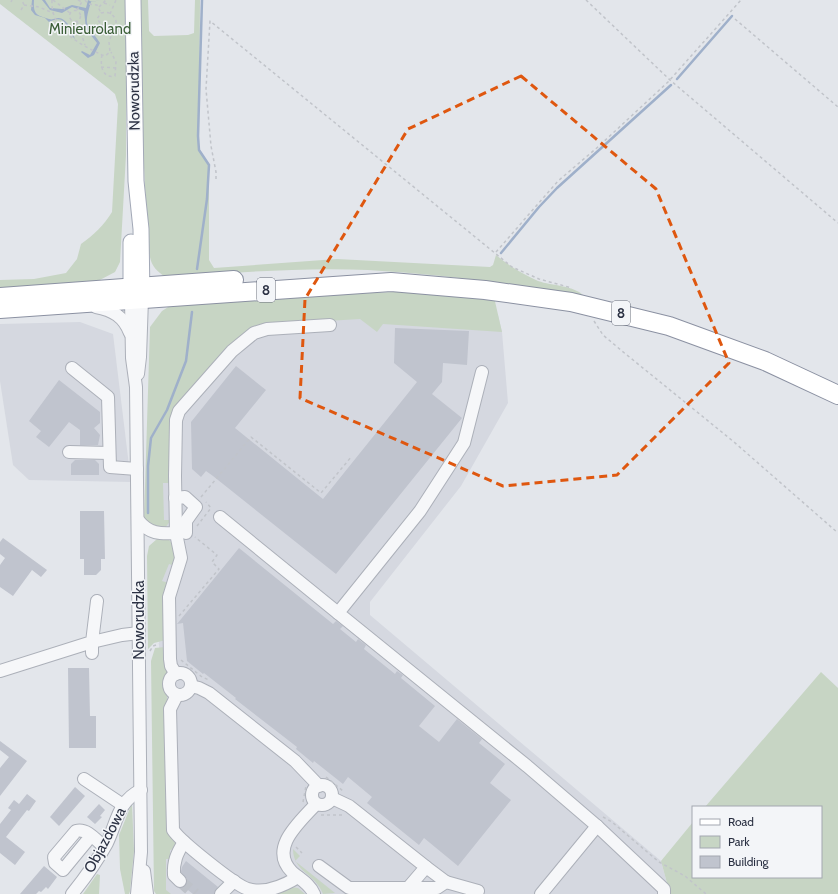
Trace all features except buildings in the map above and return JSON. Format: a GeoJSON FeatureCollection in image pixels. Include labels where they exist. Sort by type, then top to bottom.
{"type":"FeatureCollection","features":[{"type":"Feature","properties":{"kind":"highway","name":"8"},"geometry":{"type":"LineString","coordinates":[[0,309],[81,304],[136,293],[318,277],[353,278],[507,292],[591,306],[643,318],[696,335],[771,364],[838,394]]}},
{"type":"Feature","properties":{"kind":"highway","name":"8"},"geometry":{"type":"LineString","coordinates":[[0,297],[136,293],[391,282]]}},
{"type":"Feature","properties":{"kind":"main road","name":"Noworudzka"},"geometry":{"type":"LineString","coordinates":[[133,0],[136,181],[141,229],[136,293]]}},
{"type":"Feature","properties":{"kind":"street","name":"Noworudzka"},"geometry":{"type":"LineString","coordinates":[[136,293],[131,334],[136,387],[140,633],[141,852],[137,894]]}},
{"type":"Feature","properties":{"kind":"street","name":"Noworudzka"},"geometry":{"type":"LineString","coordinates":[[136,293],[140,357],[136,387]]}},
{"type":"Feature","properties":{"kind":"street"},"geometry":{"type":"LineString","coordinates":[[81,304],[112,310],[122,320],[131,334]]}},
{"type":"Feature","properties":{"kind":"street"},"geometry":{"type":"LineString","coordinates":[[187,532],[175,498],[176,420],[179,410],[232,351],[254,333],[261,330],[330,325]]}},
{"type":"Feature","properties":{"kind":"street"},"geometry":{"type":"LineString","coordinates":[[72,368],[108,397],[110,467],[138,469]]}},
{"type":"Feature","properties":{"kind":"street"},"geometry":{"type":"LineString","coordinates":[[338,613],[420,511],[464,444],[482,372]]}},
{"type":"Feature","properties":{"kind":"street"},"geometry":{"type":"LineString","coordinates":[[69,452],[109,454]]}},
{"type":"Feature","properties":{"kind":"street"},"geometry":{"type":"LineString","coordinates":[[175,498],[184,497],[196,507],[186,521],[187,532],[169,597],[170,659],[176,674]]}},
{"type":"Feature","properties":{"kind":"street"},"geometry":{"type":"LineString","coordinates":[[220,518],[527,766],[592,822],[664,889],[664,894]]}},
{"type":"Feature","properties":{"kind":"street"},"geometry":{"type":"LineString","coordinates":[[138,520],[144,527],[157,534],[187,532]]}},
{"type":"Feature","properties":{"kind":"street"},"geometry":{"type":"LineString","coordinates":[[139,553],[144,544],[157,534]]}},
{"type":"Feature","properties":{"kind":"street"},"geometry":{"type":"LineString","coordinates":[[92,647],[97,601]]}},
{"type":"Feature","properties":{"kind":"street"},"geometry":{"type":"LineString","coordinates":[[0,671],[92,647],[122,635],[140,633]]}},
{"type":"Feature","properties":{"kind":"street"},"geometry":{"type":"LineString","coordinates":[[176,674],[187,675],[190,678],[191,686],[186,694],[177,694],[172,692],[169,684],[172,677],[176,674]]}},
{"type":"Feature","properties":{"kind":"street"},"geometry":{"type":"LineString","coordinates":[[191,686],[209,693],[301,766],[321,780],[325,786],[330,789],[332,798]]}},
{"type":"Feature","properties":{"kind":"street"},"geometry":{"type":"LineString","coordinates":[[177,694],[170,709],[173,830],[184,842],[243,888],[257,890],[284,885],[298,877]]}},
{"type":"Feature","properties":{"kind":"street"},"geometry":{"type":"LineString","coordinates":[[84,779],[123,805]]}},
{"type":"Feature","properties":{"kind":"street"},"geometry":{"type":"LineString","coordinates":[[316,804],[313,800],[312,794],[321,780]]}},
{"type":"Feature","properties":{"kind":"street","name":"Objazdowa"},"geometry":{"type":"LineString","coordinates":[[72,894],[94,865],[106,844],[123,805],[132,794],[141,790]]}},
{"type":"Feature","properties":{"kind":"street"},"geometry":{"type":"LineString","coordinates":[[316,804],[325,805],[332,798]]}},
{"type":"Feature","properties":{"kind":"street"},"geometry":{"type":"LineString","coordinates":[[332,798],[349,806],[446,882],[481,893]]}},
{"type":"Feature","properties":{"kind":"street"},"geometry":{"type":"LineString","coordinates":[[314,894],[310,887],[287,866],[283,857],[284,843],[316,804]]}},
{"type":"Feature","properties":{"kind":"street"},"geometry":{"type":"LineString","coordinates":[[541,894],[592,822]]}},
{"type":"Feature","properties":{"kind":"street"},"geometry":{"type":"LineString","coordinates":[[91,836],[106,844]]}},
{"type":"Feature","properties":{"kind":"street"},"geometry":{"type":"LineString","coordinates":[[180,881],[174,875],[173,867],[177,852],[184,842]]}},
{"type":"Feature","properties":{"kind":"street","name":"Noworudzka"},"geometry":{"type":"LineString","coordinates":[[141,852],[147,894]]}},
{"type":"Feature","properties":{"kind":"street"},"geometry":{"type":"LineString","coordinates":[[319,866],[349,888],[437,888],[446,882]]}},
{"type":"Feature","properties":{"kind":"street"},"geometry":{"type":"LineString","coordinates":[[408,888],[426,867]]}},
{"type":"Feature","properties":{"kind":"street"},"geometry":{"type":"LineString","coordinates":[[221,894],[234,881]]}},
{"type":"Feature","properties":{"kind":"path"},"geometry":{"type":"LineString","coordinates":[[22,0],[24,5]]}},
{"type":"Feature","properties":{"kind":"path"},"geometry":{"type":"LineString","coordinates":[[77,21],[71,20],[70,13],[53,0],[52,8],[55,18],[67,34],[79,44],[85,45],[102,56]]}},
{"type":"Feature","properties":{"kind":"path"},"geometry":{"type":"LineString","coordinates":[[78,0],[90,4],[96,4],[101,13]]}},
{"type":"Feature","properties":{"kind":"path"},"geometry":{"type":"LineString","coordinates":[[98,8],[106,0]]}},
{"type":"Feature","properties":{"kind":"path"},"geometry":{"type":"LineString","coordinates":[[110,14],[116,0]]}},
{"type":"Feature","properties":{"kind":"path"},"geometry":{"type":"LineString","coordinates":[[586,0],[670,80],[838,223]]}},
{"type":"Feature","properties":{"kind":"path"},"geometry":{"type":"LineString","coordinates":[[496,252],[558,181],[599,146],[670,80],[741,0]]}},
{"type":"Feature","properties":{"kind":"path"},"geometry":{"type":"LineString","coordinates":[[70,13],[77,9],[83,1]]}},
{"type":"Feature","properties":{"kind":"path"},"geometry":{"type":"LineString","coordinates":[[104,3],[110,5]]}},
{"type":"Feature","properties":{"kind":"path"},"geometry":{"type":"LineString","coordinates":[[24,5],[42,7],[53,12]]}},
{"type":"Feature","properties":{"kind":"path"},"geometry":{"type":"LineString","coordinates":[[21,10],[24,5]]}},
{"type":"Feature","properties":{"kind":"path"},"geometry":{"type":"LineString","coordinates":[[77,9],[81,16],[77,21]]}},
{"type":"Feature","properties":{"kind":"path"},"geometry":{"type":"LineString","coordinates":[[101,13],[110,14],[116,19],[109,42],[110,51],[116,59],[115,76],[112,77],[102,71],[102,56]]}},
{"type":"Feature","properties":{"kind":"path"},"geometry":{"type":"LineString","coordinates":[[101,13],[97,19],[99,23],[110,29],[115,25]]}},
{"type":"Feature","properties":{"kind":"path"},"geometry":{"type":"LineString","coordinates":[[735,19],[838,107]]}},
{"type":"Feature","properties":{"kind":"path"},"geometry":{"type":"LineString","coordinates":[[77,21],[85,45]]}},
{"type":"Feature","properties":{"kind":"path"},"geometry":{"type":"LineString","coordinates":[[216,179],[211,146],[206,89],[210,21],[496,252],[512,267],[539,279],[578,290]]}},
{"type":"Feature","properties":{"kind":"path"},"geometry":{"type":"LineString","coordinates":[[102,56],[105,56],[110,51]]}},
{"type":"Feature","properties":{"kind":"path"},"geometry":{"type":"LineString","coordinates":[[102,67],[116,68]]}},
{"type":"Feature","properties":{"kind":"path"},"geometry":{"type":"LineString","coordinates":[[591,306],[594,320],[603,335],[734,442],[838,533]]}},
{"type":"Feature","properties":{"kind":"path"},"geometry":{"type":"LineString","coordinates":[[178,618],[219,569],[212,562],[217,555],[187,532],[211,508],[201,498],[251,437],[321,492],[352,456]]}},
{"type":"Feature","properties":{"kind":"path"},"geometry":{"type":"LineString","coordinates":[[179,659],[213,684]]}},
{"type":"Feature","properties":{"kind":"path"},"geometry":{"type":"LineString","coordinates":[[321,780],[348,794]]}},
{"type":"Feature","properties":{"kind":"path"},"geometry":{"type":"LineString","coordinates":[[592,822],[598,816],[605,817],[659,862],[685,876],[706,894]]}},
{"type":"Feature","properties":{"kind":"highlighted area"},"geometry":{"type":"Polygon","coordinates":[[[521,76],[656,189],[729,363],[617,475],[503,486],[300,398],[305,299],[408,129],[521,76]]]}},
{"type":"Feature","properties":{"kind":"shaded area"},"geometry":{"type":"Polygon","coordinates":[[[241,315],[498,315],[502,332],[508,403],[461,486],[370,602],[370,615],[661,861],[670,894],[163,894],[156,443],[241,315]]]}},
{"type":"Feature","properties":{"kind":"shaded area"},"geometry":{"type":"Polygon","coordinates":[[[80,322],[113,334],[131,482],[29,480],[13,465],[0,381],[0,324],[80,322]]]}},
{"type":"Feature","properties":{"kind":"green space","name":"Minieuroland"},"geometry":{"type":"Polygon","coordinates":[[[0,0],[126,0],[126,155],[120,262],[115,272],[96,282],[0,291],[0,280],[34,279],[66,273],[77,259],[81,244],[98,230],[112,212],[118,104],[115,94],[0,4],[0,0]]]}},
{"type":"Feature","properties":{"kind":"green space"},"geometry":{"type":"Polygon","coordinates":[[[139,0],[148,0],[149,31],[154,36],[188,35],[194,33],[195,0],[200,0],[199,150],[209,165],[209,260],[214,268],[337,259],[490,267],[493,265],[496,255],[516,270],[527,276],[544,283],[575,290],[585,297],[477,280],[368,270],[292,270],[165,277],[154,267],[148,246],[143,147],[139,0]]]}},
{"type":"Feature","properties":{"kind":"green space"},"geometry":{"type":"Polygon","coordinates":[[[415,291],[494,297],[502,332],[383,324],[377,332],[360,319],[261,325],[179,403],[170,483],[163,483],[164,520],[171,520],[165,528],[155,528],[144,519],[150,327],[162,311],[176,302],[415,291]]]}},
{"type":"Feature","properties":{"kind":"green space"},"geometry":{"type":"Polygon","coordinates":[[[157,539],[169,540],[172,543],[175,552],[175,566],[169,564],[162,581],[169,583],[166,640],[154,643],[148,649],[147,556],[149,546],[157,539]]]}},
{"type":"Feature","properties":{"kind":"green space"},"geometry":{"type":"Polygon","coordinates":[[[165,647],[168,673],[164,679],[165,690],[167,692],[168,828],[177,841],[174,849],[170,850],[170,859],[166,859],[166,890],[171,894],[156,894],[154,891],[151,661],[155,648],[165,647]]]}},
{"type":"Feature","properties":{"kind":"green space"},"geometry":{"type":"Polygon","coordinates":[[[821,672],[838,688],[838,894],[670,894],[661,861],[692,823],[692,878],[822,878],[822,806],[706,806],[821,672]]]}},
{"type":"Feature","properties":{"kind":"green space"},"geometry":{"type":"Polygon","coordinates":[[[132,803],[134,851],[130,891],[129,894],[125,894],[120,869],[119,835],[132,803]]]}},
{"type":"Feature","properties":{"kind":"green space"},"geometry":{"type":"Polygon","coordinates":[[[293,849],[300,856],[296,860],[294,857],[293,849]]]}},
{"type":"Feature","properties":{"kind":"green space"},"geometry":{"type":"Polygon","coordinates":[[[296,862],[335,893],[323,894],[320,887],[296,862]]]}},
{"type":"Feature","properties":{"kind":"green space"},"geometry":{"type":"Polygon","coordinates":[[[97,874],[100,875],[99,894],[83,894],[97,874]]]}},
{"type":"Feature","properties":{"kind":"green space"},"geometry":{"type":"Polygon","coordinates":[[[290,887],[298,888],[305,894],[259,894],[279,893],[290,887]]]}},
{"type":"Feature","properties":{"kind":"water"},"geometry":{"type":"Polygon","coordinates":[[[32,0],[34,0],[34,8],[38,15],[49,19],[61,18],[72,30],[75,39],[66,24],[60,19],[49,22],[45,18],[35,15],[31,10],[32,0]]]}},
{"type":"Feature","properties":{"kind":"water"},"geometry":{"type":"Polygon","coordinates":[[[42,0],[45,0],[50,8],[62,9],[72,5],[86,8],[88,0],[92,2],[87,21],[89,28],[100,43],[94,55],[88,58],[81,52],[82,51],[90,55],[97,43],[86,29],[84,11],[72,7],[62,13],[50,10],[42,0]]]}},
{"type":"Feature","properties":{"kind":"waterway"},"geometry":{"type":"LineString","coordinates":[[197,269],[207,199],[209,165],[199,150],[198,136],[202,0]]}},
{"type":"Feature","properties":{"kind":"waterway"},"geometry":{"type":"LineString","coordinates":[[677,79],[732,16]]}},
{"type":"Feature","properties":{"kind":"waterway"},"geometry":{"type":"LineString","coordinates":[[501,253],[539,207],[557,188],[671,85]]}},
{"type":"Feature","properties":{"kind":"waterway"},"geometry":{"type":"LineString","coordinates":[[148,513],[148,466],[151,438],[167,410],[186,361],[192,312]]}},
{"type":"Feature","properties":{"kind":"tunnel"},"geometry":{"type":"LineString","coordinates":[[180,881],[195,894]]}}]}
